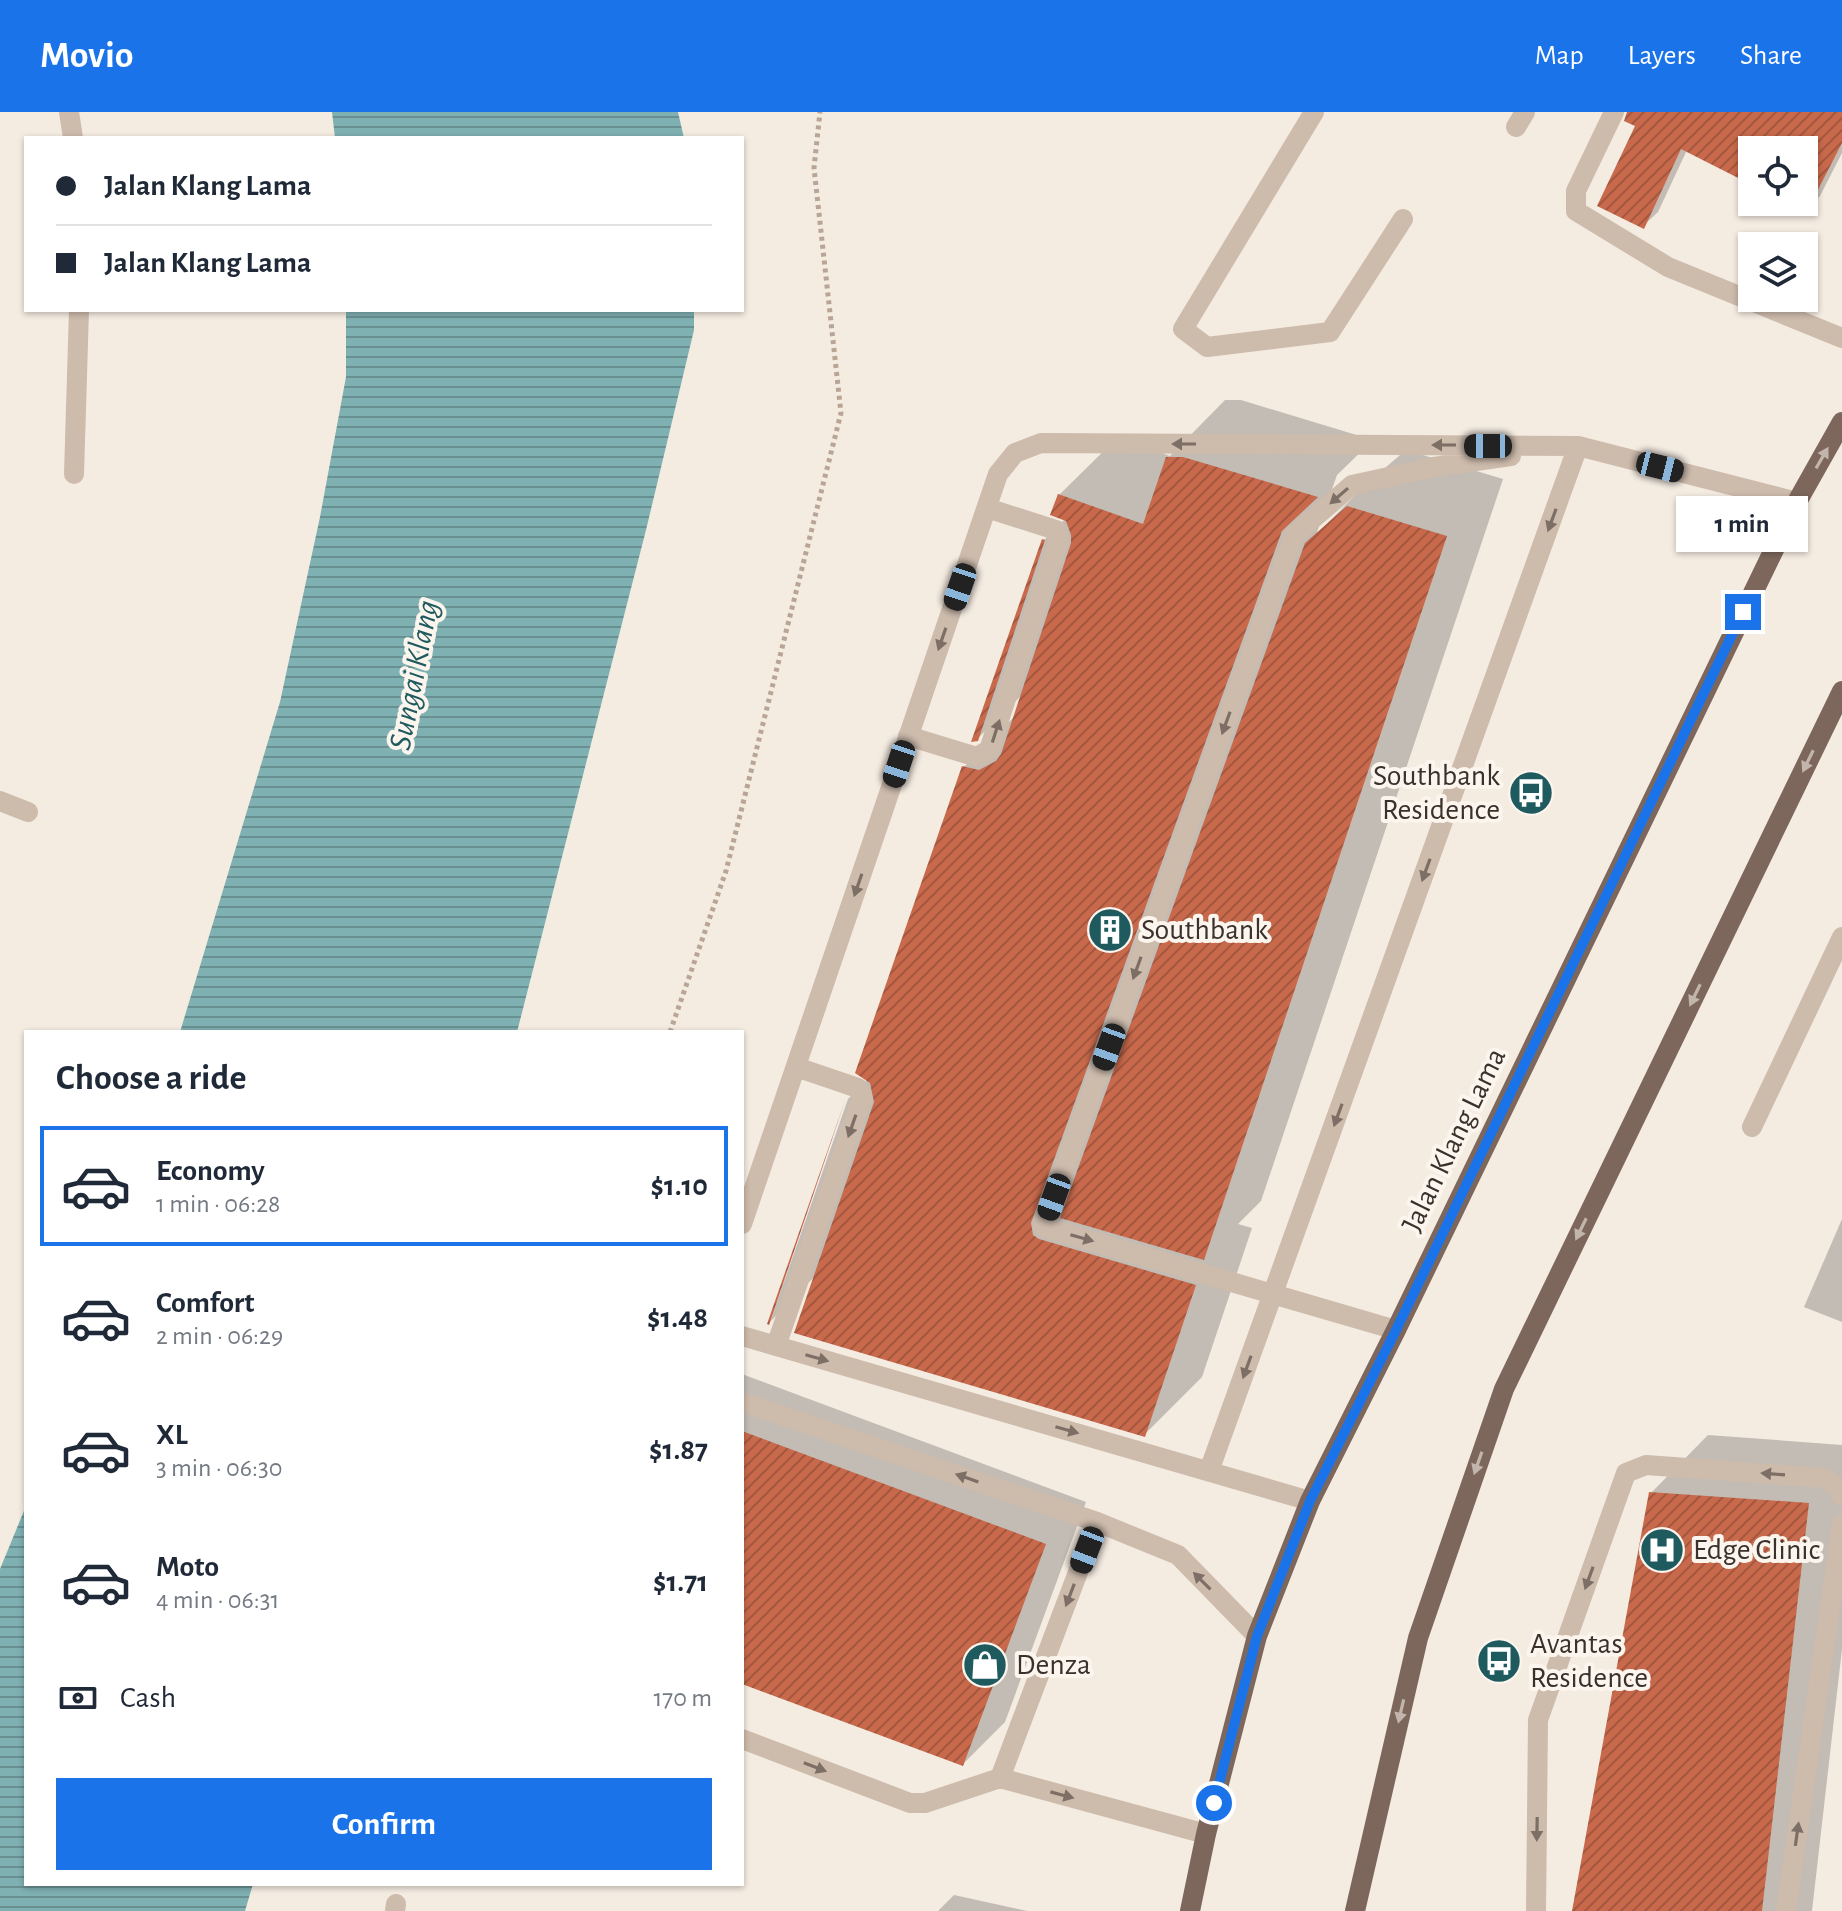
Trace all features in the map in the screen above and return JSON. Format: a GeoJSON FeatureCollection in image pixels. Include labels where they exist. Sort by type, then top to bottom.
{"type":"FeatureCollection","features":[{"type":"Feature","properties":{"kind":"main road","name":"Jalan Klang Lama"},"geometry":{"type":"LineString","coordinates":[[1190,1911],[1206,1834],[1257,1636],[1310,1501],[1797,502],[1842,422]]}},
{"type":"Feature","properties":{"kind":"main road"},"geometry":{"type":"LineString","coordinates":[[1355,1911],[1418,1638],[1504,1389],[1842,691]]}},
{"type":"Feature","properties":{"kind":"street"},"geometry":{"type":"LineString","coordinates":[[69,112],[73,136]]}},
{"type":"Feature","properties":{"kind":"street"},"geometry":{"type":"LineString","coordinates":[[1314,112],[1183,329],[1207,347],[1330,332],[1403,219]]}},
{"type":"Feature","properties":{"kind":"street"},"geometry":{"type":"LineString","coordinates":[[1614,112],[1576,191],[1576,211],[1668,267],[1842,338]]}},
{"type":"Feature","properties":{"kind":"street"},"geometry":{"type":"LineString","coordinates":[[74,474],[79,312]]}},
{"type":"Feature","properties":{"kind":"street"},"geometry":{"type":"LineString","coordinates":[[744,1218],[998,474],[1015,453],[1041,443],[1578,446],[1797,502]]}},
{"type":"Feature","properties":{"kind":"street"},"geometry":{"type":"LineString","coordinates":[[1209,1471],[1578,446]]}},
{"type":"Feature","properties":{"kind":"street"},"geometry":{"type":"LineString","coordinates":[[1396,1330],[1043,1227],[1294,535],[1352,485],[1434,467],[1578,446]]}},
{"type":"Feature","properties":{"kind":"street"},"geometry":{"type":"LineString","coordinates":[[908,736],[977,757],[989,750],[1059,539],[1056,530],[987,508]]}},
{"type":"Feature","properties":{"kind":"street"},"geometry":{"type":"LineString","coordinates":[[0,801],[28,812]]}},
{"type":"Feature","properties":{"kind":"street"},"geometry":{"type":"LineString","coordinates":[[1752,1127],[1842,937]]}},
{"type":"Feature","properties":{"kind":"street"},"geometry":{"type":"LineString","coordinates":[[776,1346],[862,1098],[858,1088],[796,1067]]}},
{"type":"Feature","properties":{"kind":"street"},"geometry":{"type":"LineString","coordinates":[[744,1337],[1310,1501]]}},
{"type":"Feature","properties":{"kind":"street"},"geometry":{"type":"LineString","coordinates":[[744,1403],[1097,1522],[1178,1555],[1257,1636]]}},
{"type":"Feature","properties":{"kind":"street"},"geometry":{"type":"LineString","coordinates":[[1536,1911],[1538,1720],[1626,1473],[1646,1465],[1824,1478],[1839,1488],[1842,1496]]}},
{"type":"Feature","properties":{"kind":"street"},"geometry":{"type":"LineString","coordinates":[[1000,1778],[1097,1522]]}},
{"type":"Feature","properties":{"kind":"street"},"geometry":{"type":"LineString","coordinates":[[1786,1911],[1842,1524]]}},
{"type":"Feature","properties":{"kind":"street"},"geometry":{"type":"LineString","coordinates":[[744,1740],[910,1803],[925,1803],[1000,1778],[1206,1834]]}},
{"type":"Feature","properties":{"kind":"path"},"geometry":{"type":"LineString","coordinates":[[671,1030],[726,871],[841,413],[814,168],[820,112]]}},
{"type":"Feature","properties":{"kind":"water"},"geometry":{"type":"Polygon","coordinates":[[[332,112],[678,112],[684,136],[335,136],[332,112]]]}},
{"type":"Feature","properties":{"kind":"water","name":"Sungai Klang"},"geometry":{"type":"Polygon","coordinates":[[[346,312],[694,312],[694,330],[646,530],[518,1030],[181,1030],[280,702],[346,377],[346,312]]]}},
{"type":"Feature","properties":{"kind":"water"},"geometry":{"type":"Polygon","coordinates":[[[24,1511],[24,1886],[252,1886],[245,1911],[0,1911],[0,1569],[24,1511]]]}},
{"type":"Feature","properties":{"kind":"building"},"geometry":{"type":"Polygon","coordinates":[[[1627,112],[1842,112],[1842,143],[1818,190],[1818,136],[1738,136],[1738,178],[1681,149],[1644,229],[1597,206],[1635,126],[1624,121],[1627,112]]]}},
{"type":"Feature","properties":{"kind":"building"},"geometry":{"type":"Polygon","coordinates":[[[1166,457],[1183,457],[1318,497],[1282,531],[1031,1223],[1033,1235],[1039,1239],[1196,1285],[1145,1437],[794,1333],[874,1102],[870,1083],[855,1073],[962,766],[979,770],[996,761],[1001,754],[1071,543],[1066,521],[1050,515],[1058,494],[1143,524],[1166,457]]]}},
{"type":"Feature","properties":{"kind":"building"},"geometry":{"type":"Polygon","coordinates":[[[1347,506],[1447,536],[1204,1260],[1060,1218],[1305,543],[1347,506]]]}},
{"type":"Feature","properties":{"kind":"building"},"geometry":{"type":"Polygon","coordinates":[[[1042,539],[1045,540],[978,741],[971,742],[1042,539]]]}},
{"type":"Feature","properties":{"kind":"building"},"geometry":{"type":"Polygon","coordinates":[[[846,1098],[769,1325],[767,1324],[846,1098]]]}},
{"type":"Feature","properties":{"kind":"building"},"geometry":{"type":"Polygon","coordinates":[[[744,1432],[1046,1544],[963,1766],[744,1685],[744,1432]]]}},
{"type":"Feature","properties":{"kind":"building"},"geometry":{"type":"Polygon","coordinates":[[[1649,1492],[1809,1503],[1762,1911],[1572,1911],[1649,1492]]]}},
{"type":"Feature","properties":{"kind":"place","name":"Southbank Residence"},"geometry":{"type":"Point","coordinates":[1531,793]}},
{"type":"Feature","properties":{"kind":"place","name":"Southbank"},"geometry":{"type":"Point","coordinates":[1110,930]}},
{"type":"Feature","properties":{"kind":"place","name":"Edge Clinic"},"geometry":{"type":"Point","coordinates":[1662,1550]}},
{"type":"Feature","properties":{"kind":"place","name":"Avantas Residence"},"geometry":{"type":"Point","coordinates":[1499,1661]}},
{"type":"Feature","properties":{"kind":"place","name":"Denza"},"geometry":{"type":"Point","coordinates":[985,1665]}},
{"type":"Feature","properties":{"kind":"route"},"geometry":{"type":"LineString","coordinates":[[1214,1803],[1257,1636],[1310,1501],[1396,1330],[1743,612]]}}]}
